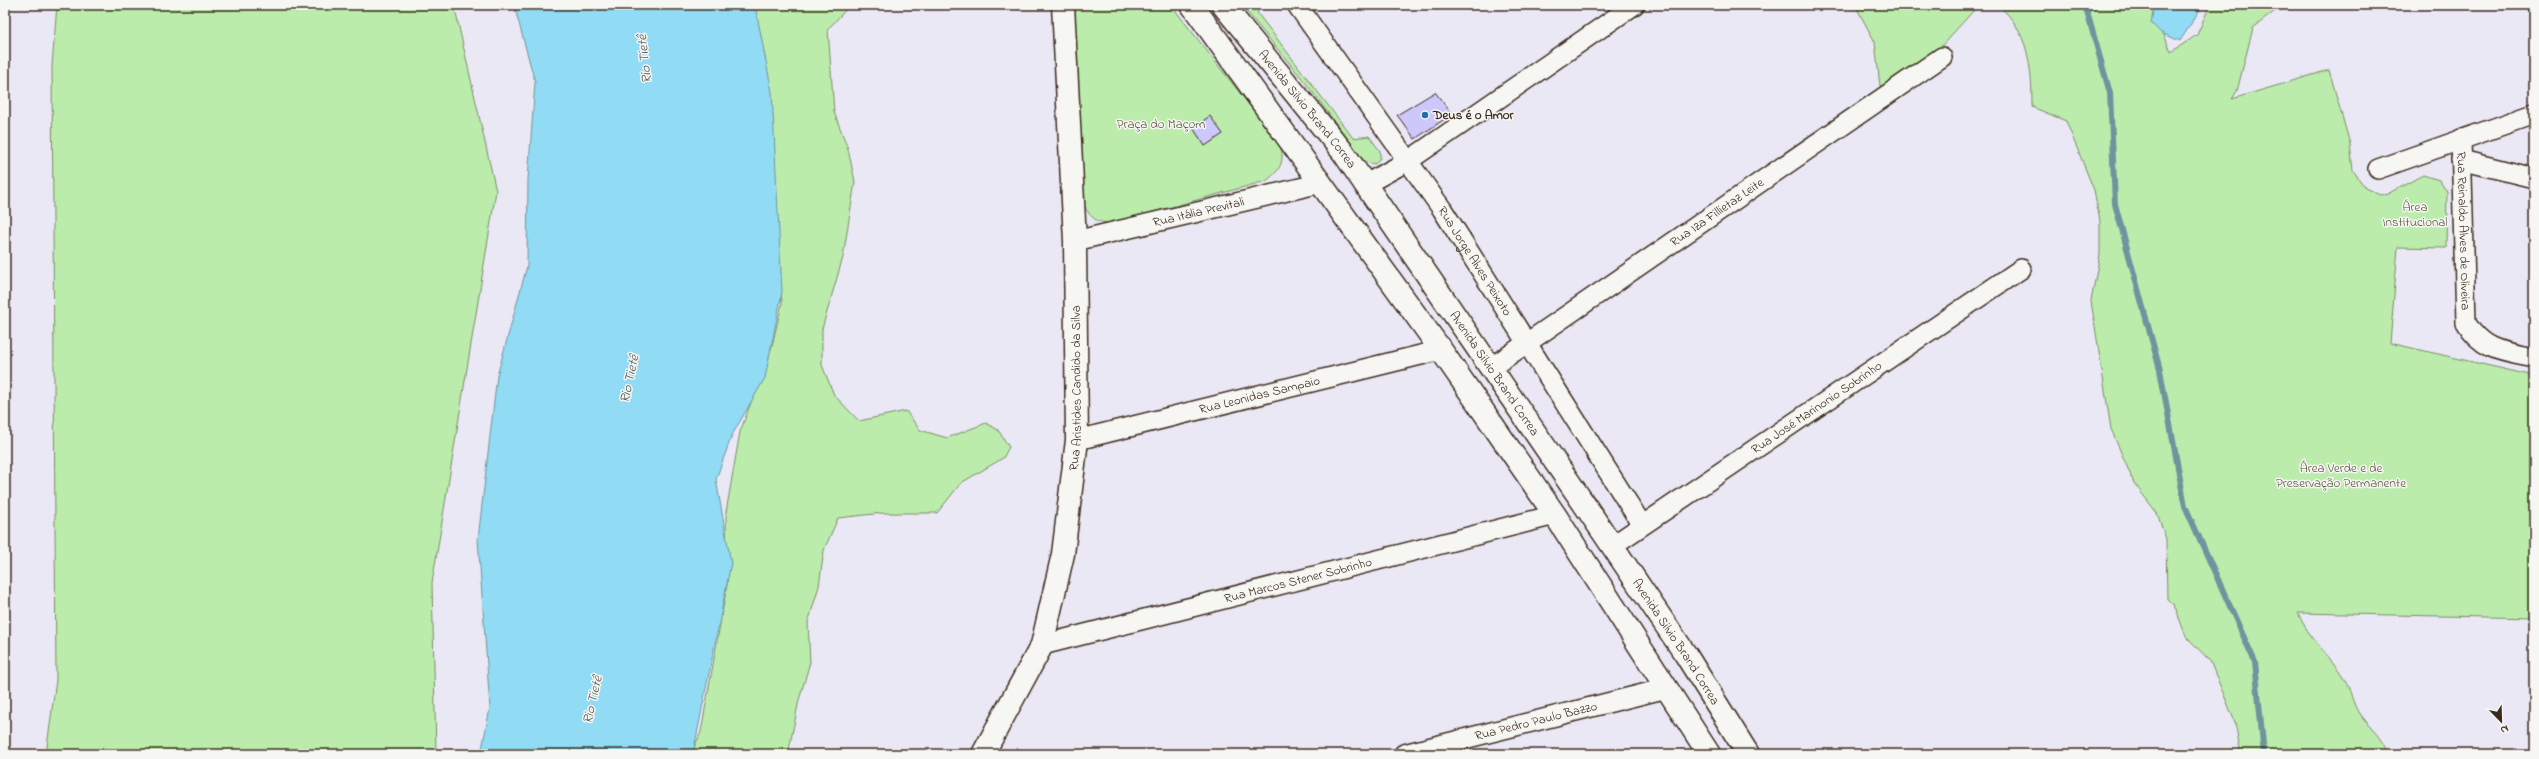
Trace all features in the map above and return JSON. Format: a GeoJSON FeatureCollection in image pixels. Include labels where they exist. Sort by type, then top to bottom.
{"type":"FeatureCollection","features":[{"type":"Feature","properties":{"kind":"main road","name":"Rua Aristides Candido da Silva"},"geometry":{"type":"LineString","coordinates":[[983,754],[1042,645],[1063,554],[1077,440],[1075,241],[1063,5]]}},
{"type":"Feature","properties":{"kind":"main road"},"geometry":{"type":"LineString","coordinates":[[1192,5],[1441,350],[1555,515],[1709,754]]}},
{"type":"Feature","properties":{"kind":"main road","name":"Avenida Silvio Brand Correa"},"geometry":{"type":"LineString","coordinates":[[1223,5],[1343,152],[1364,185],[1492,367],[1686,655],[1748,754]]}},
{"type":"Feature","properties":{"kind":"street","name":"Rua Jorge Alves Peixoto"},"geometry":{"type":"LineString","coordinates":[[1297,5],[1442,208],[1528,342],[1642,525]]}},
{"type":"Feature","properties":{"kind":"street"},"geometry":{"type":"LineString","coordinates":[[1364,185],[1408,161],[1634,5]]}},
{"type":"Feature","properties":{"kind":"street","name":"Rua Iza Fillietaz Leite"},"geometry":{"type":"LineString","coordinates":[[1492,367],[1942,57]]}},
{"type":"Feature","properties":{"kind":"street"},"geometry":{"type":"LineString","coordinates":[[2378,169],[2534,114]]}},
{"type":"Feature","properties":{"kind":"street","name":"Rua Reinaldo Alves de Oliveira"},"geometry":{"type":"LineString","coordinates":[[2461,139],[2466,323],[2480,342],[2498,351],[2534,358]]}},
{"type":"Feature","properties":{"kind":"street"},"geometry":{"type":"LineString","coordinates":[[2461,160],[2534,178]]}},
{"type":"Feature","properties":{"kind":"street","name":"Rua Itália Previtali"},"geometry":{"type":"LineString","coordinates":[[1075,241],[1321,183]]}},
{"type":"Feature","properties":{"kind":"street","name":"Rua José Marinonio Sobrinho"},"geometry":{"type":"LineString","coordinates":[[1612,546],[2020,269]]}},
{"type":"Feature","properties":{"kind":"street","name":"Rua Leonidas Sampaio"},"geometry":{"type":"LineString","coordinates":[[1077,440],[1441,350]]}},
{"type":"Feature","properties":{"kind":"street","name":"Rua Marcos Stener Sobrinho"},"geometry":{"type":"LineString","coordinates":[[1042,645],[1555,515]]}},
{"type":"Feature","properties":{"kind":"street","name":"Rua Pedro Paulo Bazzo"},"geometry":{"type":"LineString","coordinates":[[1404,754],[1667,688]]}},
{"type":"Feature","properties":{"kind":"green space"},"geometry":{"type":"Polygon","coordinates":[[[57,5],[454,5],[496,191],[432,583],[436,754],[46,754],[56,680],[52,66],[57,5]]]}},
{"type":"Feature","properties":{"kind":"green space"},"geometry":{"type":"Polygon","coordinates":[[[742,5],[850,5],[828,29],[834,112],[848,149],[855,182],[843,257],[822,329],[822,365],[834,395],[859,421],[906,411],[920,430],[947,438],[986,423],[998,430],[1009,447],[1003,458],[961,483],[937,513],[883,513],[838,518],[824,550],[819,586],[808,623],[810,662],[799,700],[788,754],[691,754],[701,732],[727,585],[726,512],[740,432],[772,346],[782,303],[771,150],[742,5]]]}},
{"type":"Feature","properties":{"kind":"green space","name":"Praça do Maçom"},"geometry":{"type":"Polygon","coordinates":[[[1074,5],[1171,5],[1279,143],[1282,160],[1279,169],[1266,181],[1113,223],[1099,221],[1092,217],[1084,205],[1074,5]]]}},
{"type":"Feature","properties":{"kind":"green space"},"geometry":{"type":"Polygon","coordinates":[[[1241,5],[1264,5],[1257,8],[1258,14],[1353,138],[1369,136],[1380,151],[1380,158],[1375,164],[1365,162],[1305,82],[1241,5]]]}},
{"type":"Feature","properties":{"kind":"green space"},"geometry":{"type":"Polygon","coordinates":[[[1855,5],[1987,5],[1975,9],[1916,74],[1892,87],[1880,86],[1875,42],[1855,5]]]}},
{"type":"Feature","properties":{"kind":"green space","name":"Área Verde e de Preservação Permanente"},"geometry":{"type":"Polygon","coordinates":[[[1998,5],[2152,5],[2171,52],[2197,35],[2210,5],[2325,5],[2275,11],[2253,28],[2237,91],[2232,99],[2329,70],[2350,144],[2353,170],[2365,188],[2380,195],[2391,192],[2423,175],[2439,180],[2447,192],[2446,248],[2398,247],[2390,343],[2534,376],[2534,618],[2298,613],[2307,630],[2344,678],[2357,711],[2379,737],[2388,754],[2241,754],[2235,722],[2210,661],[2186,636],[2174,605],[2167,599],[2166,539],[2157,513],[2134,483],[2111,429],[2091,301],[2100,254],[2100,221],[2094,190],[2066,121],[2032,107],[2031,78],[2027,51],[2016,26],[1998,5]]]}},
{"type":"Feature","properties":{"kind":"water","name":"Rio Tietê"},"geometry":{"type":"Polygon","coordinates":[[[514,5],[755,5],[772,92],[782,292],[765,378],[732,435],[716,479],[731,563],[693,754],[481,754],[490,708],[478,539],[497,376],[527,266],[528,179],[535,82],[514,5]]]}},
{"type":"Feature","properties":{"kind":"water"},"geometry":{"type":"Polygon","coordinates":[[[2154,5],[2203,5],[2180,41],[2161,33],[2151,23],[2154,5]]]}},
{"type":"Feature","properties":{"kind":"building","name":"Deus é o Amor"},"geometry":{"type":"Polygon","coordinates":[[[1435,92],[1452,114],[1415,139],[1397,115],[1435,92]]]}},
{"type":"Feature","properties":{"kind":"building"},"geometry":{"type":"Polygon","coordinates":[[[1210,116],[1223,134],[1205,146],[1193,128],[1210,116]]]}},
{"type":"Feature","properties":{"kind":"waterway"},"geometry":{"type":"LineString","coordinates":[[2085,5],[2110,93],[2115,204],[2160,370],[2185,506],[2255,662],[2264,754]]}},
{"type":"Feature","properties":{"kind":"place","name":"Deus é o Amor"},"geometry":{"type":"Point","coordinates":[1425,115]}},
{"type":"Feature","properties":{"kind":"park label","name":"Área Institucional"},"geometry":{"type":"Point","coordinates":[2415,214]}}]}
